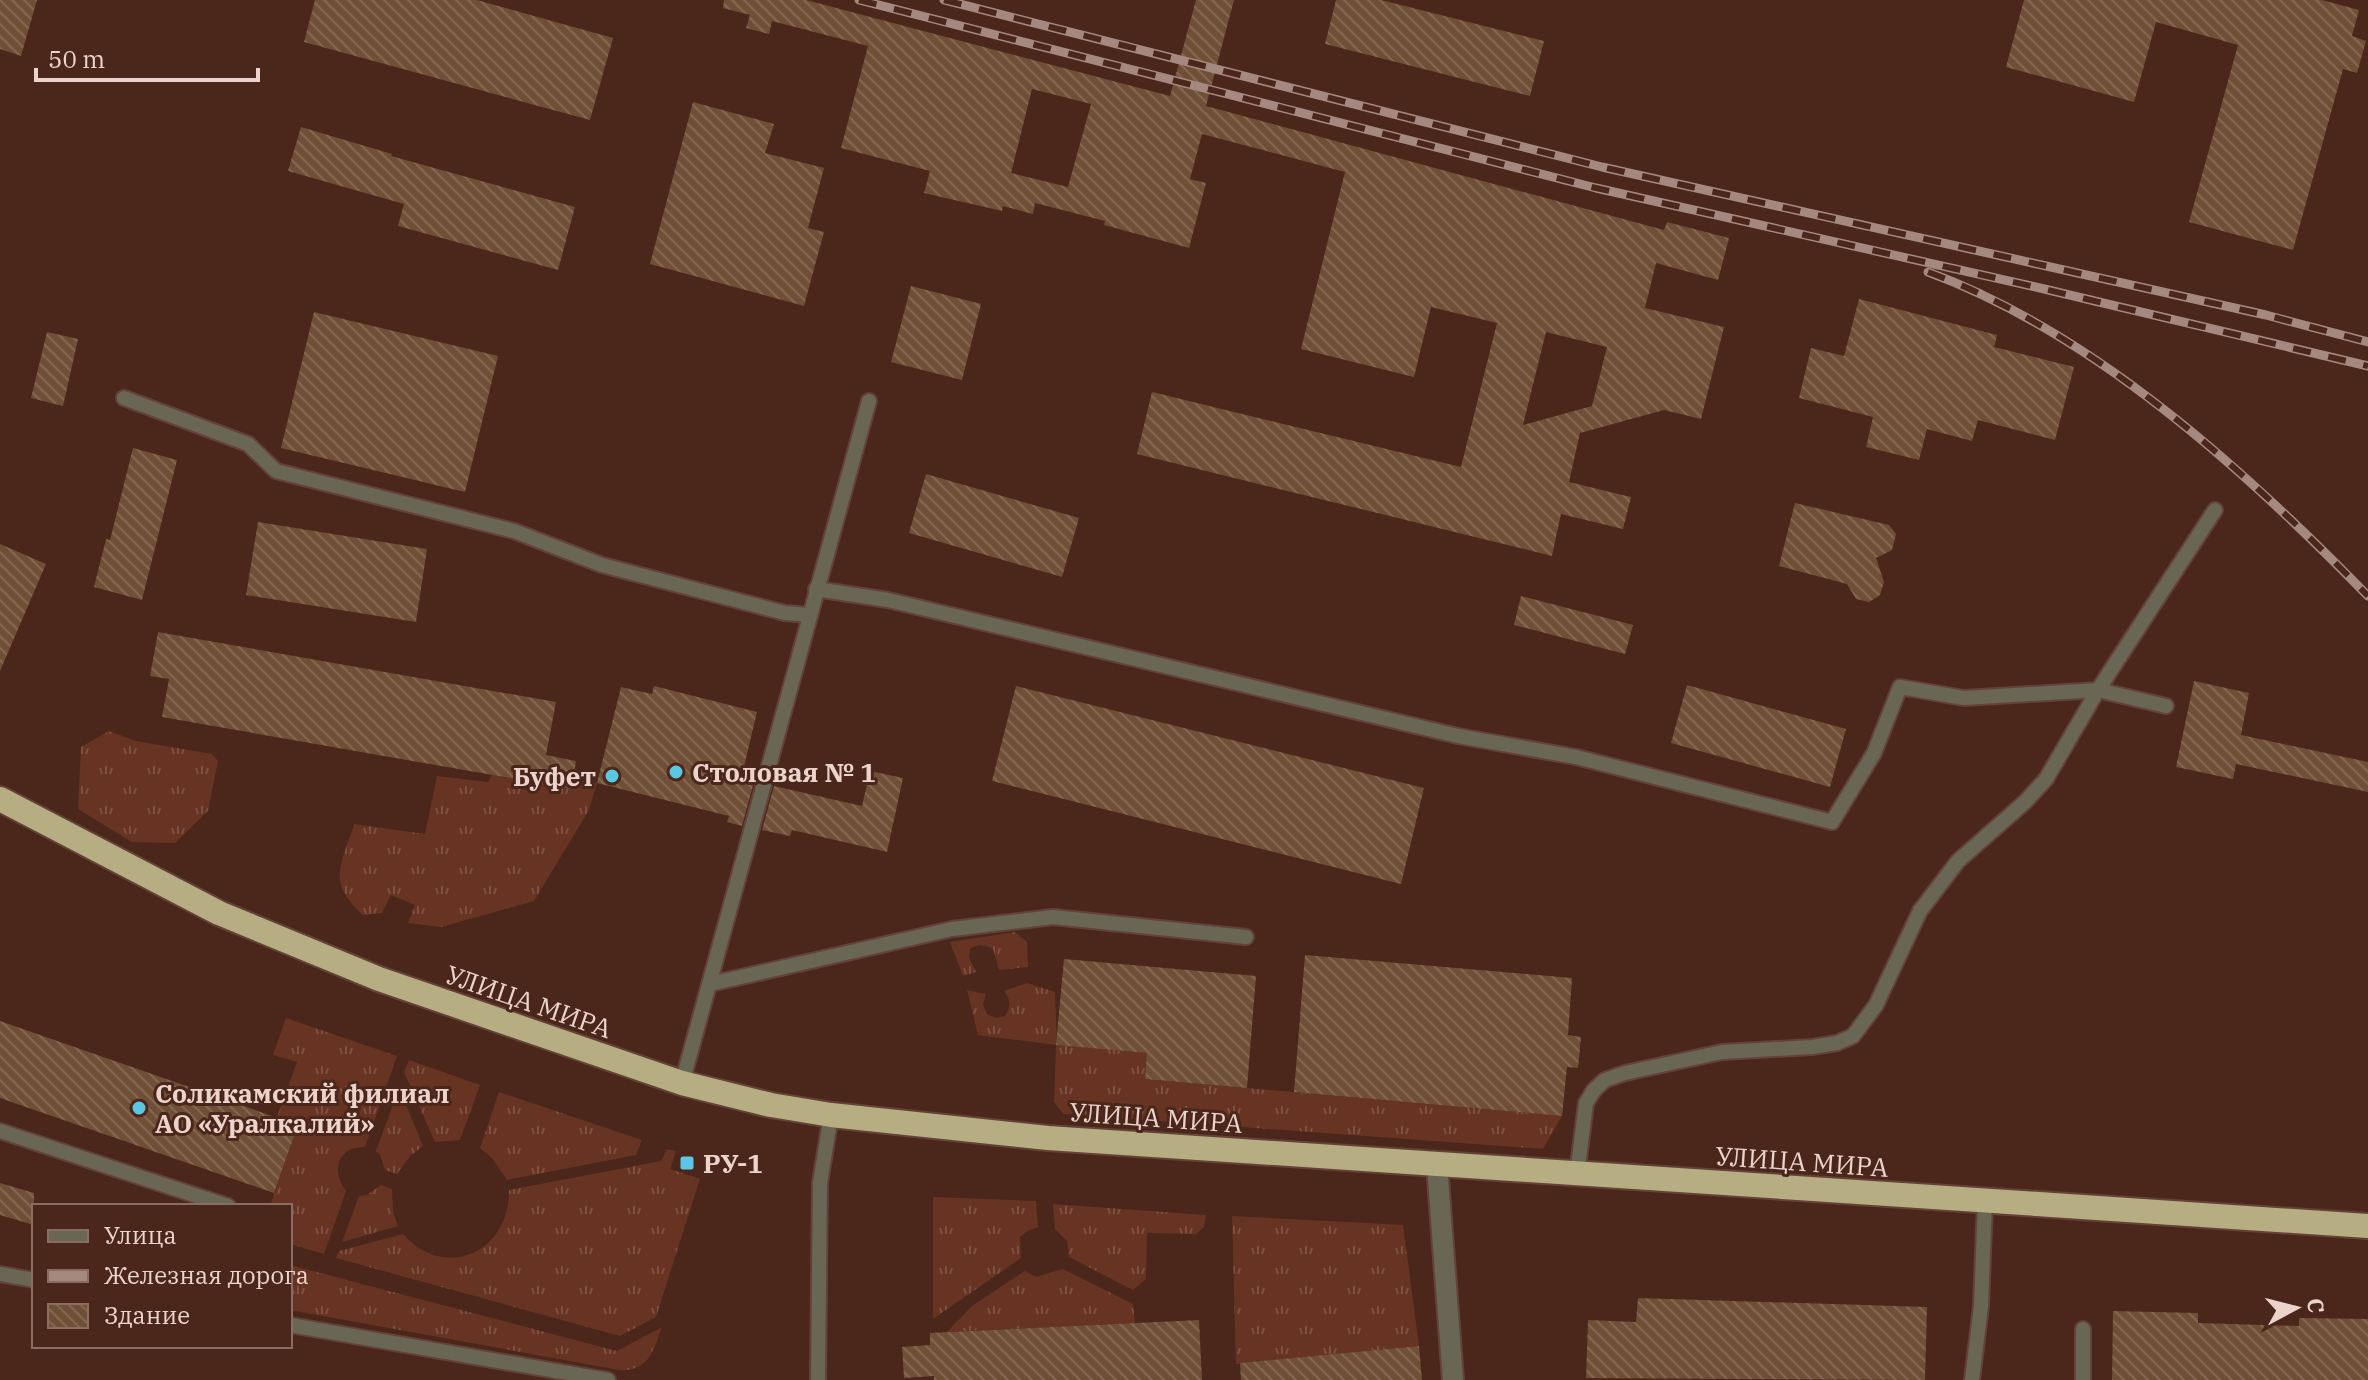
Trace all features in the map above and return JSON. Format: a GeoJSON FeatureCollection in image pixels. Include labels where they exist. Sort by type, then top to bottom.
{"type":"FeatureCollection","features":[{"type":"Feature","properties":{"kind":"highway","name":"УЛИЦА МИРА"},"geometry":{"type":"LineString","coordinates":[[0,799],[219,913],[379,979],[682,1083],[771,1105],[831,1115],[1048,1138],[2368,1226]]}},
{"type":"Feature","properties":{"kind":"street"},"geometry":{"type":"LineString","coordinates":[[1437,1165],[1453,1380]]}},
{"type":"Feature","properties":{"kind":"lane"},"geometry":{"type":"LineString","coordinates":[[124,398],[248,444],[276,471],[514,531],[602,565],[785,613],[809,615]]}},
{"type":"Feature","properties":{"kind":"lane"},"geometry":{"type":"LineString","coordinates":[[682,1083],[869,401]]}},
{"type":"Feature","properties":{"kind":"lane"},"geometry":{"type":"LineString","coordinates":[[1577,1174],[1586,1103],[1605,1080],[1722,1052],[1812,1047],[1837,1043],[1853,1036],[1876,1005],[1920,911],[1958,861],[2025,802],[2046,779],[2098,690],[2215,510]]}},
{"type":"Feature","properties":{"kind":"lane"},"geometry":{"type":"LineString","coordinates":[[816,589],[888,600],[1458,736],[1576,757],[1832,822],[1874,753],[1900,687],[1964,698],[2098,690],[2166,706]]}},
{"type":"Feature","properties":{"kind":"lane"},"geometry":{"type":"LineString","coordinates":[[710,984],[952,929],[1024,919],[1053,917],[1246,937]]}},
{"type":"Feature","properties":{"kind":"lane"},"geometry":{"type":"LineString","coordinates":[[818,1380],[820,1183],[831,1115]]}},
{"type":"Feature","properties":{"kind":"lane"},"geometry":{"type":"LineString","coordinates":[[0,1131],[222,1204]]}},
{"type":"Feature","properties":{"kind":"lane"},"geometry":{"type":"LineString","coordinates":[[1972,1380],[1981,1306],[1985,1201]]}},
{"type":"Feature","properties":{"kind":"lane"},"geometry":{"type":"LineString","coordinates":[[0,1274],[32,1280]]}},
{"type":"Feature","properties":{"kind":"lane"},"geometry":{"type":"LineString","coordinates":[[292,1325],[608,1380]]}},
{"type":"Feature","properties":{"kind":"lane"},"geometry":{"type":"LineString","coordinates":[[2083,1329],[2083,1380]]}},
{"type":"Feature","properties":{"kind":"green space"},"geometry":{"type":"Polygon","coordinates":[[[109,731],[136,741],[212,754],[218,761],[208,811],[175,843],[132,842],[78,809],[81,747],[109,731]]]}},
{"type":"Feature","properties":{"kind":"green space"},"geometry":{"type":"Polygon","coordinates":[[[492,775],[571,789],[573,779],[597,783],[589,810],[534,901],[441,927],[408,923],[415,905],[391,895],[382,913],[363,915],[351,903],[340,883],[340,873],[354,824],[425,834],[437,776],[488,782],[492,775]]]}},
{"type":"Feature","properties":{"kind":"green space"},"geometry":{"type":"Polygon","coordinates":[[[1015,932],[1027,942],[1028,967],[999,970],[993,949],[979,945],[970,949],[969,958],[976,972],[963,976],[950,942],[1015,932]]]}},
{"type":"Feature","properties":{"kind":"green space"},"geometry":{"type":"Polygon","coordinates":[[[1027,983],[1055,992],[1057,1045],[1147,1053],[1146,1079],[1562,1116],[1543,1149],[1063,1114],[1054,1102],[1056,1045],[978,1035],[967,990],[986,994],[983,1004],[987,1014],[996,1018],[1005,1016],[1008,1010],[1009,1000],[1004,991],[1027,983]]]}},
{"type":"Feature","properties":{"kind":"green space"},"geometry":{"type":"Polygon","coordinates":[[[286,1018],[397,1056],[365,1147],[348,1151],[339,1162],[339,1176],[346,1191],[324,1254],[292,1245],[292,1204],[271,1204],[298,1125],[277,1117],[297,1062],[273,1055],[286,1018]]]}},
{"type":"Feature","properties":{"kind":"green space"},"geometry":{"type":"Polygon","coordinates":[[[409,1060],[480,1085],[460,1140],[435,1142],[404,1072],[409,1060]]]}},
{"type":"Feature","properties":{"kind":"green space"},"geometry":{"type":"Polygon","coordinates":[[[399,1088],[423,1146],[410,1156],[397,1174],[385,1170],[376,1151],[399,1088]]]}},
{"type":"Feature","properties":{"kind":"green space"},"geometry":{"type":"Polygon","coordinates":[[[499,1092],[642,1140],[636,1155],[507,1180],[492,1158],[480,1148],[499,1092]]]}},
{"type":"Feature","properties":{"kind":"green space"},"geometry":{"type":"Polygon","coordinates":[[[667,1149],[676,1151],[670,1169],[700,1179],[656,1317],[620,1336],[336,1258],[339,1251],[403,1234],[420,1248],[437,1256],[455,1258],[472,1253],[487,1244],[499,1230],[506,1212],[509,1190],[661,1161],[667,1149]]]}},
{"type":"Feature","properties":{"kind":"green space"},"geometry":{"type":"Polygon","coordinates":[[[381,1185],[392,1189],[393,1212],[398,1226],[342,1242],[359,1196],[367,1195],[381,1185]]]}},
{"type":"Feature","properties":{"kind":"green space"},"geometry":{"type":"Polygon","coordinates":[[[933,1197],[1036,1201],[1038,1227],[1020,1237],[1021,1258],[933,1319],[933,1197]]]}},
{"type":"Feature","properties":{"kind":"green space"},"geometry":{"type":"Polygon","coordinates":[[[1053,1204],[1206,1215],[1204,1227],[1196,1234],[1147,1233],[1146,1279],[1133,1290],[1069,1257],[1067,1241],[1055,1229],[1053,1204]]]}},
{"type":"Feature","properties":{"kind":"green space"},"geometry":{"type":"Polygon","coordinates":[[[1232,1216],[1403,1225],[1419,1346],[1236,1364],[1232,1216]]]}},
{"type":"Feature","properties":{"kind":"green space"},"geometry":{"type":"Polygon","coordinates":[[[292,1266],[617,1351],[662,1327],[652,1352],[643,1364],[629,1370],[292,1310],[292,1266]]]}},
{"type":"Feature","properties":{"kind":"green space"},"geometry":{"type":"Polygon","coordinates":[[[1063,1269],[1133,1304],[1135,1323],[947,1332],[972,1306],[1025,1271],[1036,1277],[1063,1269]]]}},
{"type":"Feature","properties":{"kind":"building"},"geometry":{"type":"Polygon","coordinates":[[[0,0],[37,0],[21,56],[0,49],[0,0]]]}},
{"type":"Feature","properties":{"kind":"building"},"geometry":{"type":"Polygon","coordinates":[[[315,0],[477,0],[613,38],[590,120],[304,42],[315,0]]]}},
{"type":"Feature","properties":{"kind":"building"},"geometry":{"type":"Polygon","coordinates":[[[724,0],[806,0],[1170,96],[1196,0],[1234,0],[1206,106],[1664,230],[1667,222],[1729,238],[1718,280],[1656,263],[1645,308],[1724,327],[1701,419],[1664,410],[1580,433],[1569,482],[1631,497],[1623,529],[1561,514],[1552,556],[1137,454],[1152,392],[1461,467],[1497,323],[1431,307],[1414,377],[1301,349],[1345,172],[1202,134],[1190,179],[1206,183],[1189,248],[1035,203],[1033,214],[1003,206],[1002,211],[924,193],[930,171],[841,148],[868,46],[772,21],[769,34],[746,28],[750,15],[723,8],[724,0]],[[1032,89],[1011,173],[1068,187],[1091,104],[1032,89]],[[1546,332],[1523,425],[1592,406],[1607,347],[1546,332]]]}},
{"type":"Feature","properties":{"kind":"building"},"geometry":{"type":"Polygon","coordinates":[[[1336,0],[1381,0],[1544,41],[1530,96],[1325,44],[1336,0]]]}},
{"type":"Feature","properties":{"kind":"building"},"geometry":{"type":"Polygon","coordinates":[[[2024,0],[2322,0],[2359,10],[2352,36],[2366,41],[2357,73],[2343,69],[2293,250],[2189,222],[2238,45],[2156,22],[2134,102],[2006,67],[2024,0]]]}},
{"type":"Feature","properties":{"kind":"building"},"geometry":{"type":"Polygon","coordinates":[[[693,102],[774,124],[765,153],[824,168],[808,228],[824,232],[804,306],[650,264],[693,102]]]}},
{"type":"Feature","properties":{"kind":"building"},"geometry":{"type":"Polygon","coordinates":[[[301,127],[391,156],[575,207],[558,270],[398,226],[404,204],[288,171],[301,127]]]}},
{"type":"Feature","properties":{"kind":"building"},"geometry":{"type":"Polygon","coordinates":[[[911,286],[981,304],[962,380],[891,362],[911,286]]]}},
{"type":"Feature","properties":{"kind":"building"},"geometry":{"type":"Polygon","coordinates":[[[1859,299],[1997,335],[1994,347],[2074,367],[2055,440],[1978,420],[1972,441],[1927,429],[1919,460],[1866,447],[1873,417],[1799,398],[1811,348],[1844,356],[1859,299]]]}},
{"type":"Feature","properties":{"kind":"building"},"geometry":{"type":"Polygon","coordinates":[[[314,312],[498,356],[465,492],[281,448],[314,312]]]}},
{"type":"Feature","properties":{"kind":"building"},"geometry":{"type":"Polygon","coordinates":[[[47,332],[78,339],[63,406],[31,398],[47,332]]]}},
{"type":"Feature","properties":{"kind":"building"},"geometry":{"type":"Polygon","coordinates":[[[133,448],[177,460],[142,600],[94,587],[106,539],[110,540],[133,448]]]}},
{"type":"Feature","properties":{"kind":"building"},"geometry":{"type":"Polygon","coordinates":[[[926,474],[1079,518],[1062,577],[909,533],[926,474]]]}},
{"type":"Feature","properties":{"kind":"building"},"geometry":{"type":"Polygon","coordinates":[[[1795,503],[1889,525],[1896,534],[1892,550],[1876,558],[1884,582],[1880,595],[1869,602],[1856,599],[1847,584],[1779,566],[1795,503]]]}},
{"type":"Feature","properties":{"kind":"building"},"geometry":{"type":"Polygon","coordinates":[[[258,522],[427,549],[416,622],[246,595],[258,522]]]}},
{"type":"Feature","properties":{"kind":"building"},"geometry":{"type":"Polygon","coordinates":[[[0,544],[46,564],[0,671],[0,544]]]}},
{"type":"Feature","properties":{"kind":"building"},"geometry":{"type":"Polygon","coordinates":[[[1521,596],[1633,625],[1625,654],[1514,625],[1521,596]]]}},
{"type":"Feature","properties":{"kind":"building"},"geometry":{"type":"Polygon","coordinates":[[[158,632],[556,702],[546,755],[576,761],[572,789],[162,717],[169,679],[150,676],[158,632]]]}},
{"type":"Feature","properties":{"kind":"building"},"geometry":{"type":"Polygon","coordinates":[[[2194,681],[2249,693],[2241,735],[2368,762],[2368,792],[2236,764],[2233,779],[2176,767],[2194,681]]]}},
{"type":"Feature","properties":{"kind":"building"},"geometry":{"type":"Polygon","coordinates":[[[1687,685],[1846,729],[1830,787],[1671,743],[1687,685]]]}},
{"type":"Feature","properties":{"kind":"building"},"geometry":{"type":"Polygon","coordinates":[[[654,686],[757,712],[741,779],[754,782],[742,826],[727,822],[729,816],[597,783],[621,687],[652,694],[654,686]]]}},
{"type":"Feature","properties":{"kind":"building"},"geometry":{"type":"Polygon","coordinates":[[[1016,686],[1424,788],[1401,884],[992,781],[1016,686]]]}},
{"type":"Feature","properties":{"kind":"building"},"geometry":{"type":"Polygon","coordinates":[[[870,771],[903,778],[887,852],[792,830],[790,836],[762,830],[774,786],[862,806],[870,771]]]}},
{"type":"Feature","properties":{"kind":"building"},"geometry":{"type":"Polygon","coordinates":[[[1305,955],[1572,978],[1568,1035],[1581,1037],[1578,1068],[1567,1067],[1562,1116],[1294,1092],[1305,955]]]}},
{"type":"Feature","properties":{"kind":"building"},"geometry":{"type":"Polygon","coordinates":[[[1064,959],[1256,976],[1247,1088],[1145,1079],[1147,1053],[1056,1045],[1064,959]]]}},
{"type":"Feature","properties":{"kind":"building","name":"Соликамский филиал АО «Уралкалий»"},"geometry":{"type":"Polygon","coordinates":[[[0,1021],[298,1125],[274,1193],[0,1098],[0,1021]]]}},
{"type":"Feature","properties":{"kind":"building"},"geometry":{"type":"Polygon","coordinates":[[[0,1183],[34,1193],[32,1224],[0,1215],[0,1183]]]}},
{"type":"Feature","properties":{"kind":"building"},"geometry":{"type":"Polygon","coordinates":[[[1638,1298],[1927,1307],[1925,1380],[1586,1378],[1588,1320],[1636,1322],[1638,1298]]]}},
{"type":"Feature","properties":{"kind":"building"},"geometry":{"type":"Polygon","coordinates":[[[2113,1311],[2198,1313],[2198,1323],[2299,1326],[2299,1318],[2368,1319],[2368,1380],[2112,1380],[2113,1311]]]}},
{"type":"Feature","properties":{"kind":"building"},"geometry":{"type":"Polygon","coordinates":[[[1199,1320],[1202,1380],[904,1378],[902,1347],[930,1345],[930,1333],[1199,1320]]]}},
{"type":"Feature","properties":{"kind":"building"},"geometry":{"type":"Polygon","coordinates":[[[1419,1346],[1422,1380],[1241,1380],[1240,1363],[1419,1346]]]}},
{"type":"Feature","properties":{"kind":"railway"},"geometry":{"type":"LineString","coordinates":[[859,0],[1596,188],[2368,366]]}},
{"type":"Feature","properties":{"kind":"railway"},"geometry":{"type":"LineString","coordinates":[[944,0],[1602,167],[2266,315],[2368,342]]}},
{"type":"Feature","properties":{"kind":"railway"},"geometry":{"type":"LineString","coordinates":[[1928,272],[1990,298],[2108,368],[2219,455],[2368,596]]}},
{"type":"Feature","properties":{"kind":"place","name":"Столовая № 1"},"geometry":{"type":"Point","coordinates":[676,772]}},
{"type":"Feature","properties":{"kind":"place","name":"Буфет"},"geometry":{"type":"Point","coordinates":[612,776]}},
{"type":"Feature","properties":{"kind":"place","name":"Соликамский филиал АО «Уралкалий»"},"geometry":{"type":"Point","coordinates":[139,1108]}},
{"type":"Feature","properties":{"kind":"place","name":"РУ-1"},"geometry":{"type":"Point","coordinates":[687,1163]}}]}
